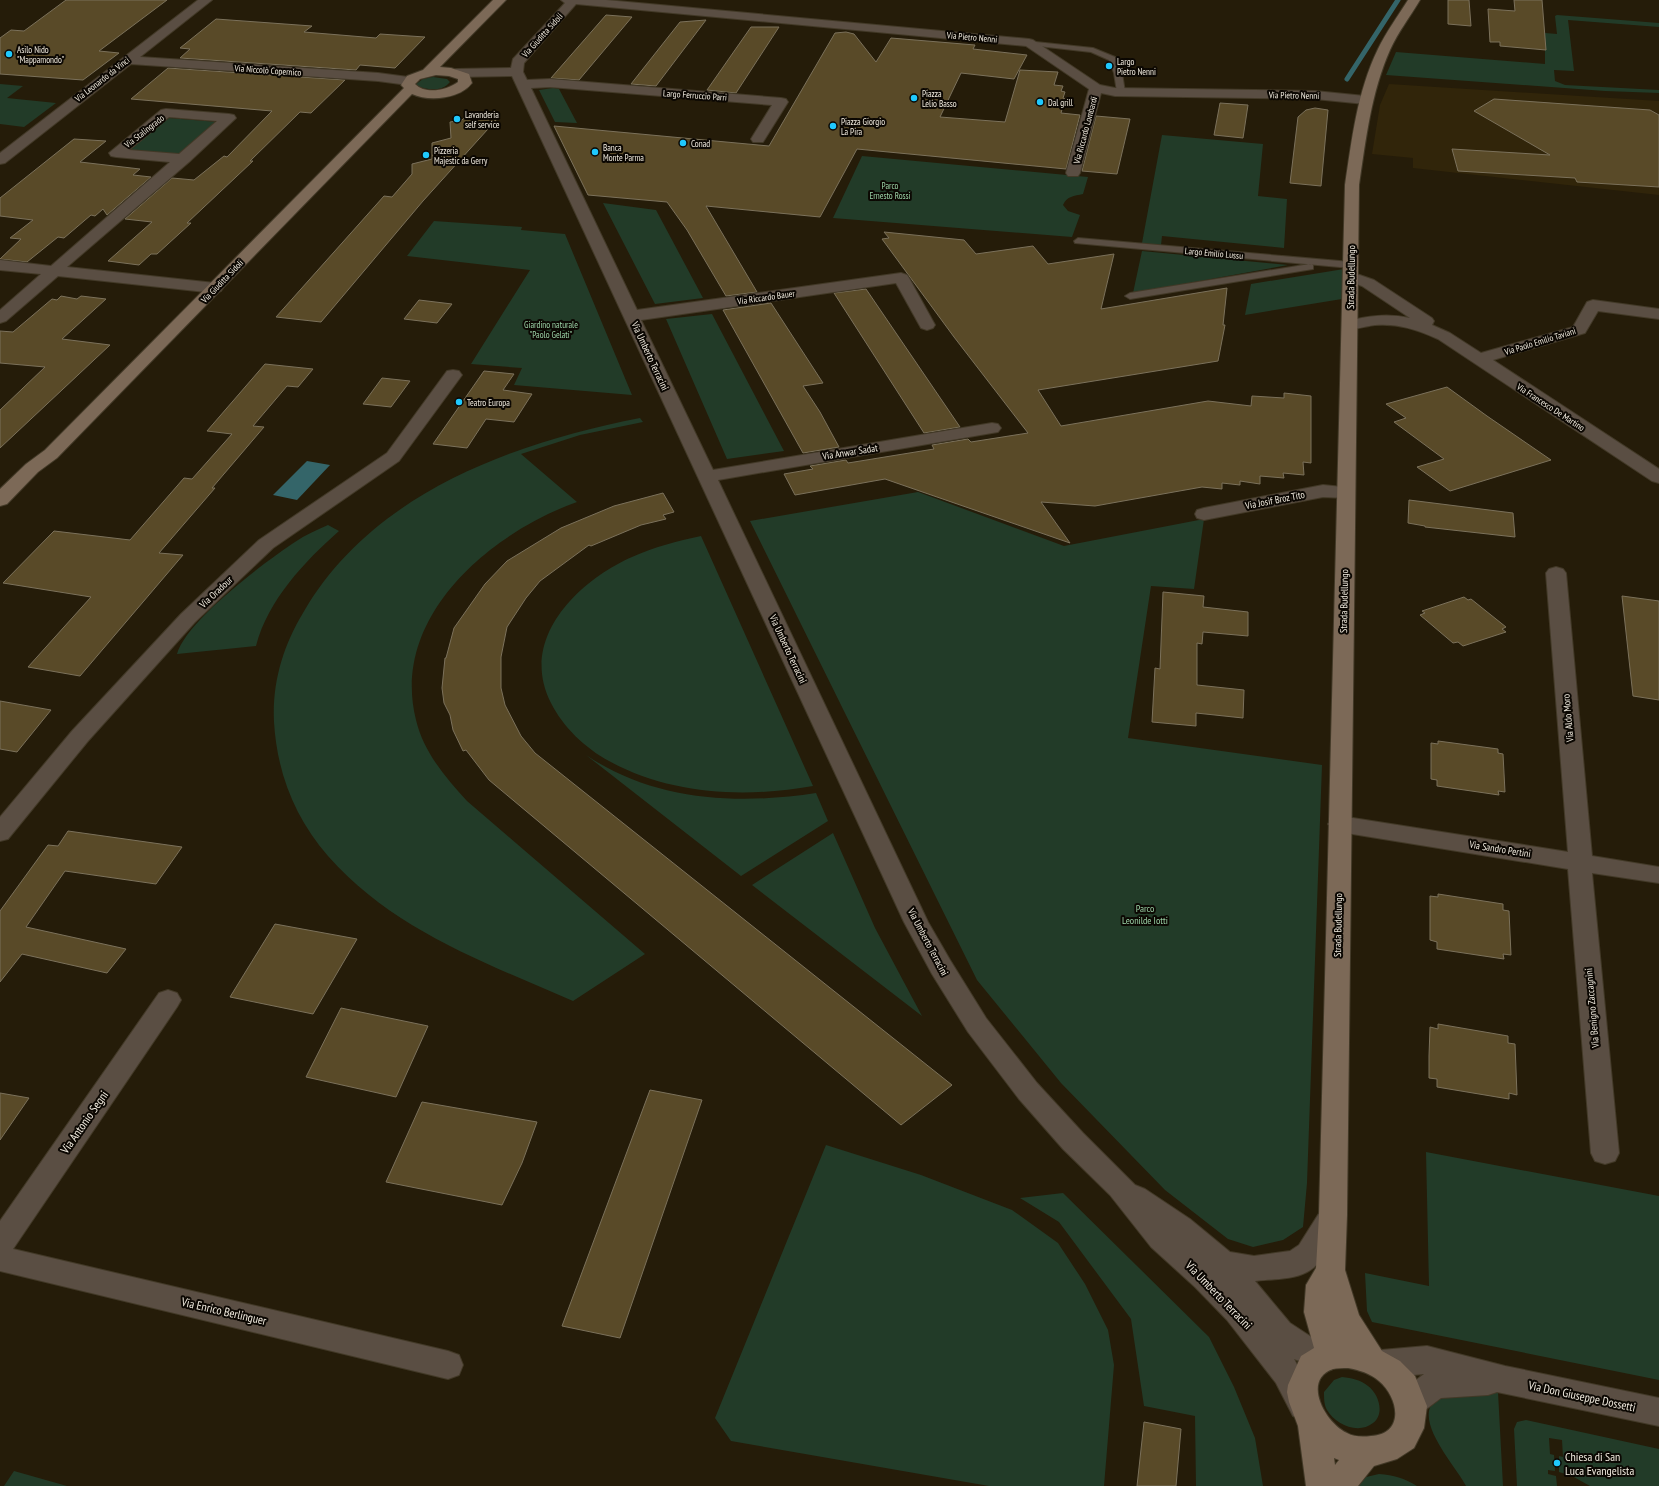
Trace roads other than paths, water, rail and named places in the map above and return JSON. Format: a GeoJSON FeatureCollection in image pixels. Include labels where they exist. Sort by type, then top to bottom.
{"type":"FeatureCollection","features":[{"type":"Feature","properties":{"kind":"street","name":"Via Leonardo da Vinci"},"geometry":{"type":"LineString","coordinates":[[0,160],[206,0]]}},
{"type":"Feature","properties":{"kind":"street","name":"Via Giuditta Sidoli"},"geometry":{"type":"LineString","coordinates":[[427,73],[500,0]]}},
{"type":"Feature","properties":{"kind":"street","name":"Via Giuditta Sidoli"},"geometry":{"type":"LineString","coordinates":[[520,78],[518,62],[570,0]]}},
{"type":"Feature","properties":{"kind":"street","name":"Via Pietro Nenni"},"geometry":{"type":"LineString","coordinates":[[570,0],[1030,43],[1096,88],[1121,92],[1315,95],[1365,100]]}},
{"type":"Feature","properties":{"kind":"street","name":"Strada Budellungo"},"geometry":{"type":"LineString","coordinates":[[1310,1417],[1324,1435],[1337,1444],[1351,1450],[1366,1452],[1382,1450],[1393,1446],[1401,1439],[1411,1420],[1410,1403],[1404,1389],[1394,1375],[1376,1362],[1346,1320],[1330,1270],[1352,185],[1365,100],[1381,54],[1414,0]]}},
{"type":"Feature","properties":{"kind":"street"},"geometry":{"type":"LineString","coordinates":[[442,57],[451,72],[465,80],[462,86]]}},
{"type":"Feature","properties":{"kind":"street","name":"Via Niccolò Copernico"},"geometry":{"type":"LineString","coordinates":[[127,60],[378,77],[409,85]]}},
{"type":"Feature","properties":{"kind":"street","name":"Via Giuditta Sidoli"},"geometry":{"type":"LineString","coordinates":[[0,500],[32,468],[51,454],[393,107],[409,85],[412,78],[427,73],[451,72]]}},
{"type":"Feature","properties":{"kind":"street"},"geometry":{"type":"LineString","coordinates":[[451,72],[520,78]]}},
{"type":"Feature","properties":{"kind":"street"},"geometry":{"type":"LineString","coordinates":[[462,86],[486,77],[520,78]]}},
{"type":"Feature","properties":{"kind":"street","name":"Largo Ferruccio Parri"},"geometry":{"type":"LineString","coordinates":[[520,78],[565,85],[781,102],[758,140]]}},
{"type":"Feature","properties":{"kind":"street","name":"Via Umberto Terracini"},"geometry":{"type":"LineString","coordinates":[[520,78],[916,922],[941,967],[977,1025],[1024,1086],[1073,1141],[1120,1187],[1161,1238],[1205,1278],[1250,1327],[1287,1374],[1310,1417]]}},
{"type":"Feature","properties":{"kind":"street","name":"Via Giuditta Sidoli"},"geometry":{"type":"LineString","coordinates":[[409,85],[424,93],[434,94]]}},
{"type":"Feature","properties":{"kind":"street","name":"Via Giuditta Sidoli"},"geometry":{"type":"LineString","coordinates":[[393,107],[434,94],[450,91],[462,86]]}},
{"type":"Feature","properties":{"kind":"street","name":"Via Riccardo Lombardi"},"geometry":{"type":"LineString","coordinates":[[1073,173],[1096,88]]}},
{"type":"Feature","properties":{"kind":"street","name":"Via Stalingrado"},"geometry":{"type":"LineString","coordinates":[[0,318],[184,159],[229,118],[166,113],[116,153],[184,159]]}},
{"type":"Feature","properties":{"kind":"street"},"geometry":{"type":"LineString","coordinates":[[0,265],[215,288]]}},
{"type":"Feature","properties":{"kind":"street","name":"Via Francesco De Martino"},"geometry":{"type":"LineString","coordinates":[[1351,271],[1433,326],[1444,336],[1659,477]]}},
{"type":"Feature","properties":{"kind":"street","name":"Via Riccardo Bauer"},"geometry":{"type":"LineString","coordinates":[[632,316],[901,278],[927,325]]}},
{"type":"Feature","properties":{"kind":"street"},"geometry":{"type":"LineString","coordinates":[[1350,310],[1384,294]]}},
{"type":"Feature","properties":{"kind":"street","name":"Via Paolo Emilio Taviani"},"geometry":{"type":"LineString","coordinates":[[1479,359],[1579,330],[1593,305],[1659,314]]}},
{"type":"Feature","properties":{"kind":"street","name":"Via Francesco De Martino"},"geometry":{"type":"LineString","coordinates":[[1350,310],[1382,318],[1412,322],[1444,336]]}},
{"type":"Feature","properties":{"kind":"street","name":"Via Oradour"},"geometry":{"type":"LineString","coordinates":[[0,833],[80,736],[188,618],[266,544],[394,457],[453,375]]}},
{"type":"Feature","properties":{"kind":"street","name":"Via Anwar Sadat"},"geometry":{"type":"LineString","coordinates":[[707,476],[992,428]]}},
{"type":"Feature","properties":{"kind":"street","name":"Via Giuditta Sidoli"},"geometry":{"type":"LineString","coordinates":[[0,518],[46,470],[51,454]]}},
{"type":"Feature","properties":{"kind":"street","name":"Via Josif Broz Tito"},"geometry":{"type":"LineString","coordinates":[[1204,514],[1323,491],[1346,492]]}},
{"type":"Feature","properties":{"kind":"street","name":"Via Aldo Moro"},"geometry":{"type":"LineString","coordinates":[[1556,573],[1580,862]]}},
{"type":"Feature","properties":{"kind":"street","name":"Via Sandro Pertini"},"geometry":{"type":"LineString","coordinates":[[1340,824],[1659,875]]}},
{"type":"Feature","properties":{"kind":"street","name":"Via Benigno Zaccagnini"},"geometry":{"type":"LineString","coordinates":[[1580,862],[1605,1153]]}},
{"type":"Feature","properties":{"kind":"street","name":"Via Antonio Segni"},"geometry":{"type":"LineString","coordinates":[[0,1244],[168,1000]]}},
{"type":"Feature","properties":{"kind":"street","name":"Via Umberto Terracini"},"geometry":{"type":"LineString","coordinates":[[1120,1187],[1178,1224],[1223,1264],[1274,1326],[1299,1346],[1312,1354],[1329,1356]]}},
{"type":"Feature","properties":{"kind":"street","name":"Strada Budellungo"},"geometry":{"type":"LineString","coordinates":[[1223,1264],[1254,1269],[1296,1263],[1309,1254],[1332,1215]]}},
{"type":"Feature","properties":{"kind":"street","name":"Via Enrico Berlinguer"},"geometry":{"type":"LineString","coordinates":[[0,1258],[448,1365]]}},
{"type":"Feature","properties":{"kind":"street","name":"Strada Budellungo"},"geometry":{"type":"LineString","coordinates":[[1329,1356],[1319,1312],[1321,1285],[1330,1270]]}},
{"type":"Feature","properties":{"kind":"street"},"geometry":{"type":"LineString","coordinates":[[1322,1486],[1310,1417],[1303,1397],[1303,1385],[1314,1365],[1329,1356],[1357,1355],[1376,1362],[1427,1360],[1506,1380]]}},
{"type":"Feature","properties":{"kind":"street"},"geometry":{"type":"LineString","coordinates":[[1410,1403],[1435,1384],[1506,1380]]}},
{"type":"Feature","properties":{"kind":"street","name":"Via Don Giuseppe Dossetti"},"geometry":{"type":"LineString","coordinates":[[1506,1380],[1659,1412]]}},
{"type":"Feature","properties":{"kind":"street"},"geometry":{"type":"LineString","coordinates":[[1341,1486],[1346,1476],[1366,1452]]}},
{"type":"Feature","properties":{"kind":"lane"},"geometry":{"type":"LineString","coordinates":[[1030,43],[1093,50],[1112,59],[1118,73],[1121,92]]}},
{"type":"Feature","properties":{"kind":"lane","name":"Largo Emilio Lussu"},"geometry":{"type":"LineString","coordinates":[[1078,241],[1332,264],[1351,271]]}},
{"type":"Feature","properties":{"kind":"lane"},"geometry":{"type":"LineString","coordinates":[[1130,296],[1332,264]]}},
{"type":"Feature","properties":{"kind":"water"},"geometry":{"type":"Polygon","coordinates":[[[307,461],[330,465],[297,500],[273,495],[307,461]]]}},
{"type":"Feature","properties":{"kind":"waterway"},"geometry":{"type":"LineString","coordinates":[[1347,79],[1398,0]]}},
{"type":"Feature","properties":{"kind":"place","name":"Asilo Nido \"Mappamondo\""},"geometry":{"type":"Point","coordinates":[9,54]}},
{"type":"Feature","properties":{"kind":"place","name":"Largo Pietro Nenni"},"geometry":{"type":"Point","coordinates":[1109,66]}},
{"type":"Feature","properties":{"kind":"place","name":"Piazza Lelio Basso"},"geometry":{"type":"Point","coordinates":[914,98]}},
{"type":"Feature","properties":{"kind":"place","name":"Dal grill"},"geometry":{"type":"Point","coordinates":[1040,102]}},
{"type":"Feature","properties":{"kind":"place","name":"Lavanderia self service"},"geometry":{"type":"Point","coordinates":[457,119]}},
{"type":"Feature","properties":{"kind":"place","name":"Piazza Giorgio La Pira"},"geometry":{"type":"Point","coordinates":[833,126]}},
{"type":"Feature","properties":{"kind":"place","name":"Conad"},"geometry":{"type":"Point","coordinates":[683,143]}},
{"type":"Feature","properties":{"kind":"place","name":"Banca Monte Parma"},"geometry":{"type":"Point","coordinates":[595,152]}},
{"type":"Feature","properties":{"kind":"place","name":"Pizzeria Majestic da Gerry"},"geometry":{"type":"Point","coordinates":[426,155]}},
{"type":"Feature","properties":{"kind":"place","name":"Teatro Europa"},"geometry":{"type":"Point","coordinates":[459,402]}},
{"type":"Feature","properties":{"kind":"place","name":"Chiesa di San Luca Evangelista"},"geometry":{"type":"Point","coordinates":[1557,1463]}},
{"type":"Feature","properties":{"kind":"park label","name":"Parco Ernesto Rossi"},"geometry":{"type":"Point","coordinates":[890,190]}},
{"type":"Feature","properties":{"kind":"park label","name":"Giardino naturale \"Paolo Gelati\""},"geometry":{"type":"Point","coordinates":[551,330]}},
{"type":"Feature","properties":{"kind":"park label","name":"Parco Leonilde Iotti"},"geometry":{"type":"Point","coordinates":[1145,914]}}]}
